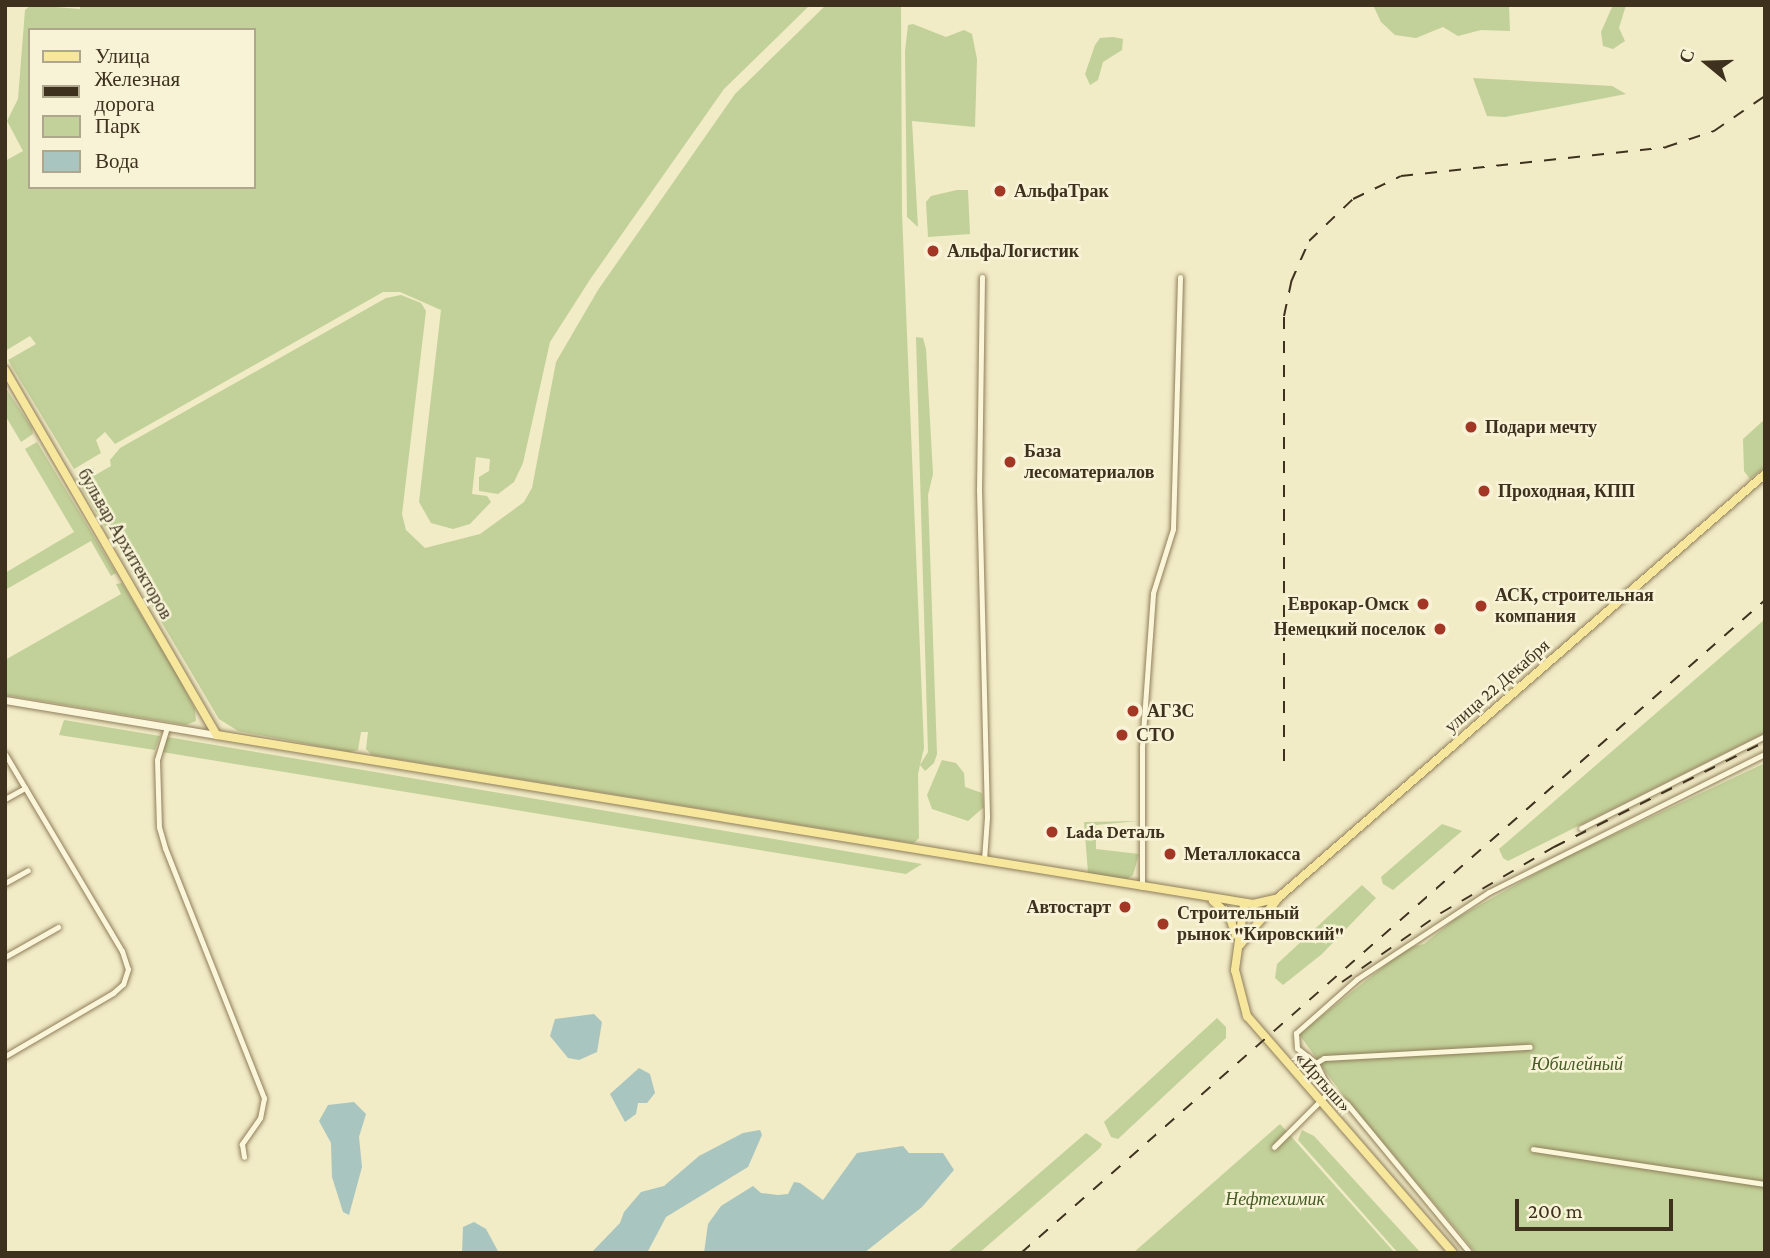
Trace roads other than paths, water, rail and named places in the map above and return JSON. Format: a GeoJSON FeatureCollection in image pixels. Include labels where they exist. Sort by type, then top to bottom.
{"type":"FeatureCollection","features":[{"type":"Feature","properties":{"kind":"main road","name":"бульвар Архитекторов"},"geometry":{"type":"LineString","coordinates":[[5,370],[217,735]]}},
{"type":"Feature","properties":{"kind":"main road","name":"улица 22 Декабря"},"geometry":{"type":"LineString","coordinates":[[1236,951],[1278,898],[1765,474]]}},
{"type":"Feature","properties":{"kind":"main road"},"geometry":{"type":"LineString","coordinates":[[5,700],[1207,899],[1244,904],[1278,898]]}},
{"type":"Feature","properties":{"kind":"main road"},"geometry":{"type":"LineString","coordinates":[[1207,899],[1229,915],[1236,951]]}},
{"type":"Feature","properties":{"kind":"main road","name":"«Иртыш»"},"geometry":{"type":"LineString","coordinates":[[1244,904],[1236,951],[1236,983],[1247,1016],[1318,1101],[1453,1253]]}},
{"type":"Feature","properties":{"kind":"street"},"geometry":{"type":"LineString","coordinates":[[1142,887],[1142,747],[1153,593],[1173,529],[1180,276]]}},
{"type":"Feature","properties":{"kind":"street"},"geometry":{"type":"LineString","coordinates":[[982,277],[979,489],[987,817],[984,860]]}},
{"type":"Feature","properties":{"kind":"street"},"geometry":{"type":"LineString","coordinates":[[167,727],[158,760],[159,827],[264,1098],[260,1118],[243,1144],[244,1157]]}},
{"type":"Feature","properties":{"kind":"street"},"geometry":{"type":"LineString","coordinates":[[1581,828],[1765,736]]}},
{"type":"Feature","properties":{"kind":"street"},"geometry":{"type":"LineString","coordinates":[[5,754],[122,951],[127,976],[113,993],[5,1056]]}},
{"type":"Feature","properties":{"kind":"street"},"geometry":{"type":"LineString","coordinates":[[1471,1253],[1347,1104],[1330,1091],[1316,1063],[1297,1048],[1296,1033],[1325,1005],[1417,937],[1558,855],[1765,754]]}},
{"type":"Feature","properties":{"kind":"street"},"geometry":{"type":"LineString","coordinates":[[5,799],[24,788]]}},
{"type":"Feature","properties":{"kind":"street"},"geometry":{"type":"LineString","coordinates":[[5,883],[28,870]]}},
{"type":"Feature","properties":{"kind":"street"},"geometry":{"type":"LineString","coordinates":[[5,957],[58,927]]}},
{"type":"Feature","properties":{"kind":"street"},"geometry":{"type":"LineString","coordinates":[[1316,1063],[1346,1056],[1530,1047]]}},
{"type":"Feature","properties":{"kind":"street"},"geometry":{"type":"LineString","coordinates":[[1274,1147],[1330,1091]]}},
{"type":"Feature","properties":{"kind":"street"},"geometry":{"type":"LineString","coordinates":[[1534,1149],[1765,1184]]}},
{"type":"Feature","properties":{"kind":"water"},"geometry":{"type":"Polygon","coordinates":[[[594,1014],[602,1022],[597,1052],[579,1060],[568,1058],[550,1036],[555,1019],[594,1014]]]}},
{"type":"Feature","properties":{"kind":"water"},"geometry":{"type":"Polygon","coordinates":[[[639,1068],[650,1074],[655,1093],[647,1103],[638,1103],[636,1114],[625,1122],[610,1094],[639,1068]]]}},
{"type":"Feature","properties":{"kind":"water"},"geometry":{"type":"Polygon","coordinates":[[[354,1102],[366,1114],[359,1137],[362,1167],[349,1215],[343,1212],[332,1177],[331,1143],[319,1121],[328,1105],[354,1102]]]}},
{"type":"Feature","properties":{"kind":"water"},"geometry":{"type":"Polygon","coordinates":[[[760,1130],[762,1135],[748,1167],[666,1217],[647,1253],[591,1253],[620,1223],[624,1212],[641,1192],[664,1186],[699,1156],[743,1133],[760,1130]]]}},
{"type":"Feature","properties":{"kind":"water"},"geometry":{"type":"Polygon","coordinates":[[[903,1146],[909,1153],[943,1153],[954,1170],[922,1207],[864,1253],[704,1253],[708,1224],[721,1206],[753,1186],[761,1193],[778,1195],[788,1194],[794,1182],[800,1183],[823,1200],[857,1153],[903,1146]]]}},
{"type":"Feature","properties":{"kind":"water"},"geometry":{"type":"Polygon","coordinates":[[[474,1222],[486,1229],[499,1253],[462,1253],[463,1227],[474,1222]]]}},
{"type":"Feature","properties":{"kind":"railway"},"geometry":{"type":"LineString","coordinates":[[1284,761],[1284,316],[1291,282],[1309,241],[1353,199],[1401,176],[1666,147],[1714,131],[1765,96]]}},
{"type":"Feature","properties":{"kind":"railway"},"geometry":{"type":"LineString","coordinates":[[1021,1253],[1765,600]]}},
{"type":"Feature","properties":{"kind":"railway"},"geometry":{"type":"LineString","coordinates":[[1342,982],[1441,913],[1554,847],[1765,742]]}},
{"type":"Feature","properties":{"kind":"place","name":"АльфаТрак"},"geometry":{"type":"Point","coordinates":[1000,191]}},
{"type":"Feature","properties":{"kind":"place","name":"АльфаЛогистик"},"geometry":{"type":"Point","coordinates":[933,251]}},
{"type":"Feature","properties":{"kind":"place","name":"Подари мечту"},"geometry":{"type":"Point","coordinates":[1471,427]}},
{"type":"Feature","properties":{"kind":"place","name":"База лесоматериалов"},"geometry":{"type":"Point","coordinates":[1010,462]}},
{"type":"Feature","properties":{"kind":"place","name":"Проходная, КПП"},"geometry":{"type":"Point","coordinates":[1484,491]}},
{"type":"Feature","properties":{"kind":"place","name":"Еврокар-Омск"},"geometry":{"type":"Point","coordinates":[1423,604]}},
{"type":"Feature","properties":{"kind":"place","name":"АСК, строительная компания"},"geometry":{"type":"Point","coordinates":[1481,606]}},
{"type":"Feature","properties":{"kind":"place","name":"Немецкий поселок"},"geometry":{"type":"Point","coordinates":[1440,629]}},
{"type":"Feature","properties":{"kind":"place","name":"АГЗС"},"geometry":{"type":"Point","coordinates":[1133,711]}},
{"type":"Feature","properties":{"kind":"place","name":"СТО"},"geometry":{"type":"Point","coordinates":[1122,735]}},
{"type":"Feature","properties":{"kind":"place","name":"Lada Dеталь"},"geometry":{"type":"Point","coordinates":[1052,832]}},
{"type":"Feature","properties":{"kind":"place","name":"Металлокасса"},"geometry":{"type":"Point","coordinates":[1170,854]}},
{"type":"Feature","properties":{"kind":"place","name":"Автостарт"},"geometry":{"type":"Point","coordinates":[1125,907]}},
{"type":"Feature","properties":{"kind":"place","name":"Строительный рынок \"Кировский\""},"geometry":{"type":"Point","coordinates":[1163,924]}},
{"type":"Feature","properties":{"kind":"park label","name":"Юбилейный"},"geometry":{"type":"Point","coordinates":[1577,1064]}},
{"type":"Feature","properties":{"kind":"park label","name":"Нефтехимик"},"geometry":{"type":"Point","coordinates":[1275,1199]}}]}
